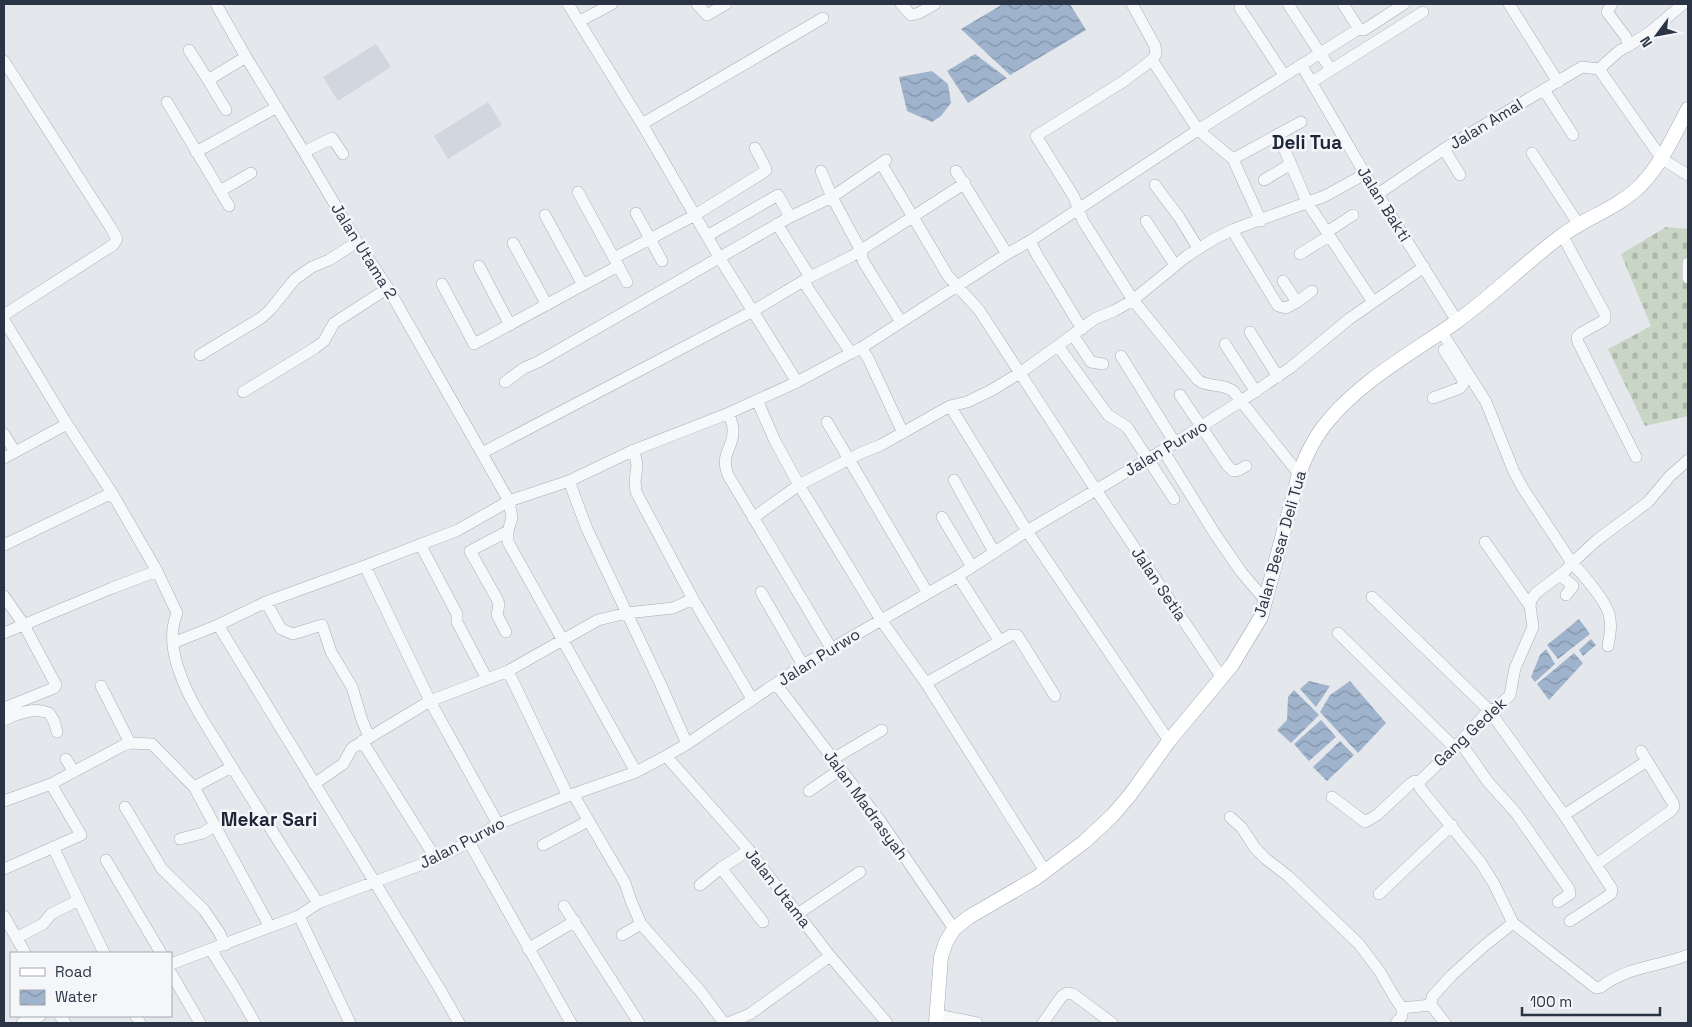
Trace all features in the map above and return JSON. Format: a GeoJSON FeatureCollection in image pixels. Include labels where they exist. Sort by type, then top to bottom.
{"type":"FeatureCollection","features":[{"type":"Feature","properties":{"kind":"main road","name":"Jalan Besar Deli Tua"},"geometry":{"type":"LineString","coordinates":[[954,928],[1045,871],[1084,842],[1112,816],[1130,795],[1169,741],[1232,665],[1258,624],[1266,601],[1299,474],[1306,456],[1327,421],[1370,381],[1457,321],[1562,235],[1625,199],[1640,186],[1662,159],[1688,109]]}},
{"type":"Feature","properties":{"kind":"main road"},"geometry":{"type":"LineString","coordinates":[[937,1019],[941,958],[946,942],[954,928]]}},
{"type":"Feature","properties":{"kind":"street","name":"Jalan Utama 2"},"geometry":{"type":"LineString","coordinates":[[216,4],[357,242],[388,288],[509,501]]}},
{"type":"Feature","properties":{"kind":"street"},"geometry":{"type":"LineString","coordinates":[[568,4],[642,124],[719,257],[797,382]]}},
{"type":"Feature","properties":{"kind":"street"},"geometry":{"type":"LineString","coordinates":[[580,22],[612,4]]}},
{"type":"Feature","properties":{"kind":"street"},"geometry":{"type":"LineString","coordinates":[[697,4],[707,15],[726,4]]}},
{"type":"Feature","properties":{"kind":"street"},"geometry":{"type":"LineString","coordinates":[[901,4],[911,15],[919,13],[935,4]]}},
{"type":"Feature","properties":{"kind":"street"},"geometry":{"type":"LineString","coordinates":[[1132,4],[1156,46],[1156,54],[1152,60],[1124,81],[1036,136],[1074,197],[1083,221],[1133,300],[1198,380],[1204,383],[1231,388],[1299,474]]}},
{"type":"Feature","properties":{"kind":"street"},"geometry":{"type":"LineString","coordinates":[[1288,4],[1331,70]]}},
{"type":"Feature","properties":{"kind":"street"},"geometry":{"type":"LineString","coordinates":[[1343,4],[1373,43]]}},
{"type":"Feature","properties":{"kind":"street"},"geometry":{"type":"LineString","coordinates":[[173,643],[218,625],[266,602],[458,530],[509,501],[569,482],[634,450],[729,413],[797,382],[856,351],[900,322],[958,288],[1007,254],[1201,132],[1320,52],[1404,4]]}},
{"type":"Feature","properties":{"kind":"street"},"geometry":{"type":"LineString","coordinates":[[1509,4],[1558,82]]}},
{"type":"Feature","properties":{"kind":"street"},"geometry":{"type":"LineString","coordinates":[[1686,4],[1650,32],[1619,51],[1599,69],[1662,159],[1688,175]]}},
{"type":"Feature","properties":{"kind":"street"},"geometry":{"type":"LineString","coordinates":[[1606,6],[1626,38],[1628,46]]}},
{"type":"Feature","properties":{"kind":"street"},"geometry":{"type":"LineString","coordinates":[[1240,8],[1284,75]]}},
{"type":"Feature","properties":{"kind":"street"},"geometry":{"type":"LineString","coordinates":[[1312,82],[1423,12]]}},
{"type":"Feature","properties":{"kind":"street"},"geometry":{"type":"LineString","coordinates":[[642,124],[823,18]]}},
{"type":"Feature","properties":{"kind":"street"},"geometry":{"type":"LineString","coordinates":[[189,50],[226,110]]}},
{"type":"Feature","properties":{"kind":"street"},"geometry":{"type":"LineString","coordinates":[[208,80],[246,57]]}},
{"type":"Feature","properties":{"kind":"street"},"geometry":{"type":"LineString","coordinates":[[1152,60],[1201,132],[1232,159],[1261,220]]}},
{"type":"Feature","properties":{"kind":"street"},"geometry":{"type":"LineString","coordinates":[[4,61],[117,237],[113,245],[4,315]]}},
{"type":"Feature","properties":{"kind":"street","name":"Jalan Bakti"},"geometry":{"type":"LineString","coordinates":[[1302,64],[1365,174],[1457,321]]}},
{"type":"Feature","properties":{"kind":"street","name":"Jalan Amal"},"geometry":{"type":"LineString","coordinates":[[1378,194],[1444,149],[1582,67],[1599,69]]}},
{"type":"Feature","properties":{"kind":"street"},"geometry":{"type":"LineString","coordinates":[[1544,90],[1573,136]]}},
{"type":"Feature","properties":{"kind":"street"},"geometry":{"type":"LineString","coordinates":[[167,102],[229,206]]}},
{"type":"Feature","properties":{"kind":"street"},"geometry":{"type":"LineString","coordinates":[[196,152],[277,107]]}},
{"type":"Feature","properties":{"kind":"street"},"geometry":{"type":"LineString","coordinates":[[1232,159],[1301,122]]}},
{"type":"Feature","properties":{"kind":"street"},"geometry":{"type":"LineString","coordinates":[[1278,134],[1308,202],[1373,302]]}},
{"type":"Feature","properties":{"kind":"street"},"geometry":{"type":"LineString","coordinates":[[304,152],[332,138],[343,154]]}},
{"type":"Feature","properties":{"kind":"street"},"geometry":{"type":"LineString","coordinates":[[442,284],[474,344],[583,285],[650,239],[695,215],[764,172],[766,167],[755,148]]}},
{"type":"Feature","properties":{"kind":"street"},"geometry":{"type":"LineString","coordinates":[[1444,149],[1460,175]]}},
{"type":"Feature","properties":{"kind":"street"},"geometry":{"type":"LineString","coordinates":[[1532,153],[1579,225]]}},
{"type":"Feature","properties":{"kind":"street","name":"Jalan Setia"},"geometry":{"type":"LineString","coordinates":[[832,197],[885,161],[948,276],[979,310],[1096,490],[1222,678]]}},
{"type":"Feature","properties":{"kind":"street"},"geometry":{"type":"LineString","coordinates":[[1264,180],[1291,164]]}},
{"type":"Feature","properties":{"kind":"street"},"geometry":{"type":"LineString","coordinates":[[821,171],[832,197],[860,249],[863,261],[900,322]]}},
{"type":"Feature","properties":{"kind":"street"},"geometry":{"type":"LineString","coordinates":[[956,171],[1007,254]]}},
{"type":"Feature","properties":{"kind":"street"},"geometry":{"type":"LineString","coordinates":[[220,192],[251,173]]}},
{"type":"Feature","properties":{"kind":"street"},"geometry":{"type":"LineString","coordinates":[[753,518],[799,485],[881,445],[950,406],[967,402],[1020,374],[1096,318],[1114,311],[1133,300],[1198,248],[1232,230],[1325,196],[1365,174]]}},
{"type":"Feature","properties":{"kind":"street"},"geometry":{"type":"LineString","coordinates":[[482,453],[753,311],[806,279],[852,256],[860,249],[965,183]]}},
{"type":"Feature","properties":{"kind":"street"},"geometry":{"type":"LineString","coordinates":[[1155,185],[1175,211],[1198,248]]}},
{"type":"Feature","properties":{"kind":"street"},"geometry":{"type":"LineString","coordinates":[[578,192],[627,282]]}},
{"type":"Feature","properties":{"kind":"street"},"geometry":{"type":"LineString","coordinates":[[707,236],[778,195],[790,217]]}},
{"type":"Feature","properties":{"kind":"street"},"geometry":{"type":"LineString","coordinates":[[505,382],[524,368],[538,362],[719,257],[790,217],[832,197]]}},
{"type":"Feature","properties":{"kind":"street"},"geometry":{"type":"LineString","coordinates":[[636,213],[662,262]]}},
{"type":"Feature","properties":{"kind":"street"},"geometry":{"type":"LineString","coordinates":[[545,215],[583,285]]}},
{"type":"Feature","properties":{"kind":"street"},"geometry":{"type":"LineString","coordinates":[[1300,254],[1353,215]]}},
{"type":"Feature","properties":{"kind":"street"},"geometry":{"type":"LineString","coordinates":[[1146,221],[1175,265]]}},
{"type":"Feature","properties":{"kind":"street"},"geometry":{"type":"LineString","coordinates":[[778,224],[806,279],[856,351],[868,358],[903,432]]}},
{"type":"Feature","properties":{"kind":"street"},"geometry":{"type":"LineString","coordinates":[[1232,230],[1278,306],[1286,308],[1298,302],[1312,291]]}},
{"type":"Feature","properties":{"kind":"street"},"geometry":{"type":"LineString","coordinates":[[1562,235],[1606,318],[1580,333],[1577,337],[1578,342],[1636,457]]}},
{"type":"Feature","properties":{"kind":"street"},"geometry":{"type":"LineString","coordinates":[[1030,241],[1091,362],[1103,364]]}},
{"type":"Feature","properties":{"kind":"street"},"geometry":{"type":"LineString","coordinates":[[200,355],[261,318],[270,310],[295,279],[312,267],[329,260],[357,242]]}},
{"type":"Feature","properties":{"kind":"street"},"geometry":{"type":"LineString","coordinates":[[513,243],[547,305]]}},
{"type":"Feature","properties":{"kind":"street"},"geometry":{"type":"LineString","coordinates":[[1688,263],[1688,278]]}},
{"type":"Feature","properties":{"kind":"street"},"geometry":{"type":"LineString","coordinates":[[478,266],[510,325]]}},
{"type":"Feature","properties":{"kind":"street","name":"Jalan Purwo"},"geometry":{"type":"LineString","coordinates":[[172,964],[299,916],[318,903],[436,859],[498,824],[636,772],[666,756],[687,744],[803,665],[927,592],[958,576],[1027,531],[1241,402],[1295,365],[1349,319],[1424,267]]}},
{"type":"Feature","properties":{"kind":"street"},"geometry":{"type":"LineString","coordinates":[[1283,281],[1298,302]]}},
{"type":"Feature","properties":{"kind":"street"},"geometry":{"type":"LineString","coordinates":[[243,392],[315,348],[324,341],[334,323],[388,288]]}},
{"type":"Feature","properties":{"kind":"street"},"geometry":{"type":"LineString","coordinates":[[4,320],[67,424],[112,492],[157,572],[177,613],[174,620],[173,643],[181,677],[232,767],[318,903]]}},
{"type":"Feature","properties":{"kind":"street"},"geometry":{"type":"LineString","coordinates":[[1250,332],[1278,377]]}},
{"type":"Feature","properties":{"kind":"street"},"geometry":{"type":"LineString","coordinates":[[1433,398],[1460,388],[1463,382],[1438,333]]}},
{"type":"Feature","properties":{"kind":"street"},"geometry":{"type":"LineString","coordinates":[[1438,333],[1483,397],[1514,472],[1524,490],[1572,564],[1586,578],[1609,612],[1611,628],[1608,646]]}},
{"type":"Feature","properties":{"kind":"street"},"geometry":{"type":"LineString","coordinates":[[1225,344],[1256,392]]}},
{"type":"Feature","properties":{"kind":"street"},"geometry":{"type":"LineString","coordinates":[[1058,346],[1108,415],[1113,420],[1125,424],[1174,499]]}},
{"type":"Feature","properties":{"kind":"street"},"geometry":{"type":"LineString","coordinates":[[1121,356],[1175,443]]}},
{"type":"Feature","properties":{"kind":"street"},"geometry":{"type":"LineString","coordinates":[[1180,394],[1217,453],[1233,471],[1246,466]]}},
{"type":"Feature","properties":{"kind":"street"},"geometry":{"type":"LineString","coordinates":[[757,400],[775,441],[799,485],[881,620],[926,683],[1045,871]]}},
{"type":"Feature","properties":{"kind":"street"},"geometry":{"type":"LineString","coordinates":[[950,406],[1027,531],[1169,741]]}},
{"type":"Feature","properties":{"kind":"street"},"geometry":{"type":"LineString","coordinates":[[729,413],[733,432],[724,465],[753,518],[831,648]]}},
{"type":"Feature","properties":{"kind":"street"},"geometry":{"type":"LineString","coordinates":[[827,422],[927,592]]}},
{"type":"Feature","properties":{"kind":"street"},"geometry":{"type":"LineString","coordinates":[[4,458],[67,424]]}},
{"type":"Feature","properties":{"kind":"street"},"geometry":{"type":"LineString","coordinates":[[4,434],[15,452]]}},
{"type":"Feature","properties":{"kind":"street"},"geometry":{"type":"LineString","coordinates":[[634,450],[637,465],[636,492],[693,599],[752,699]]}},
{"type":"Feature","properties":{"kind":"street"},"geometry":{"type":"LineString","coordinates":[[1163,450],[1242,574],[1266,601]]}},
{"type":"Feature","properties":{"kind":"street"},"geometry":{"type":"LineString","coordinates":[[1530,606],[1536,593],[1560,575],[1597,540],[1648,502],[1670,476],[1688,460]]}},
{"type":"Feature","properties":{"kind":"street"},"geometry":{"type":"LineString","coordinates":[[954,480],[994,552]]}},
{"type":"Feature","properties":{"kind":"street"},"geometry":{"type":"LineString","coordinates":[[569,482],[587,529],[687,744]]}},
{"type":"Feature","properties":{"kind":"street"},"geometry":{"type":"LineString","coordinates":[[4,544],[112,492]]}},
{"type":"Feature","properties":{"kind":"street"},"geometry":{"type":"LineString","coordinates":[[509,501],[512,518],[508,531],[508,542],[636,772]]}},
{"type":"Feature","properties":{"kind":"street"},"geometry":{"type":"LineString","coordinates":[[942,516],[972,567]]}},
{"type":"Feature","properties":{"kind":"street"},"geometry":{"type":"LineString","coordinates":[[506,632],[496,615],[499,604],[498,599],[470,551],[508,531]]}},
{"type":"Feature","properties":{"kind":"street"},"geometry":{"type":"LineString","coordinates":[[1485,542],[1530,606]]}},
{"type":"Feature","properties":{"kind":"street"},"geometry":{"type":"LineString","coordinates":[[420,544],[458,614],[457,622],[487,678]]}},
{"type":"Feature","properties":{"kind":"street"},"geometry":{"type":"LineString","coordinates":[[365,566],[430,701],[498,824]]}},
{"type":"Feature","properties":{"kind":"street"},"geometry":{"type":"LineString","coordinates":[[4,633],[112,588],[157,572]]}},
{"type":"Feature","properties":{"kind":"street"},"geometry":{"type":"LineString","coordinates":[[1560,575],[1573,586],[1566,595]]}},
{"type":"Feature","properties":{"kind":"street"},"geometry":{"type":"LineString","coordinates":[[958,576],[999,640]]}},
{"type":"Feature","properties":{"kind":"street"},"geometry":{"type":"LineString","coordinates":[[761,592],[803,665]]}},
{"type":"Feature","properties":{"kind":"street"},"geometry":{"type":"LineString","coordinates":[[4,596],[24,625],[56,686],[4,708]]}},
{"type":"Feature","properties":{"kind":"street"},"geometry":{"type":"LineString","coordinates":[[1372,597],[1489,710],[1597,864],[1612,891],[1570,921]]}},
{"type":"Feature","properties":{"kind":"street"},"geometry":{"type":"LineString","coordinates":[[314,784],[344,764],[352,748],[430,701],[508,671],[598,620],[627,613],[673,608],[693,599]]}},
{"type":"Feature","properties":{"kind":"street"},"geometry":{"type":"LineString","coordinates":[[266,602],[281,629],[293,634],[322,625],[331,652],[352,686],[366,739],[436,859]]}},
{"type":"Feature","properties":{"kind":"street","name":"Gang Gedek"},"geometry":{"type":"LineString","coordinates":[[1332,797],[1365,822],[1377,815],[1412,782],[1419,782],[1489,710],[1497,708],[1510,695],[1515,668],[1533,626],[1530,606]]}},
{"type":"Feature","properties":{"kind":"street"},"geometry":{"type":"LineString","coordinates":[[218,625],[459,1023]]}},
{"type":"Feature","properties":{"kind":"street"},"geometry":{"type":"LineString","coordinates":[[1338,634],[1457,745],[1516,813],[1569,889],[1570,894],[1558,902]]}},
{"type":"Feature","properties":{"kind":"street"},"geometry":{"type":"LineString","coordinates":[[926,683],[999,640],[1011,635],[1017,636],[1055,696]]}},
{"type":"Feature","properties":{"kind":"street"},"geometry":{"type":"LineString","coordinates":[[508,671],[571,795],[625,882],[641,924],[726,1023],[750,1014],[830,956]]}},
{"type":"Feature","properties":{"kind":"street","name":"Jalan Madrasyah"},"geometry":{"type":"LineString","coordinates":[[776,684],[881,822],[954,928]]}},
{"type":"Feature","properties":{"kind":"street"},"geometry":{"type":"LineString","coordinates":[[101,686],[130,744]]}},
{"type":"Feature","properties":{"kind":"street"},"geometry":{"type":"LineString","coordinates":[[4,720],[16,714],[41,710],[49,712],[54,721],[56,732]]}},
{"type":"Feature","properties":{"kind":"street"},"geometry":{"type":"LineString","coordinates":[[833,759],[882,730]]}},
{"type":"Feature","properties":{"kind":"street"},"geometry":{"type":"LineString","coordinates":[[4,801],[51,784],[113,749],[130,744],[152,744],[194,787],[270,927]]}},
{"type":"Feature","properties":{"kind":"street","name":"Jalan Utama"},"geometry":{"type":"LineString","coordinates":[[666,756],[749,850],[830,956],[887,1023]]}},
{"type":"Feature","properties":{"kind":"street"},"geometry":{"type":"LineString","coordinates":[[1564,815],[1644,756],[1674,802],[1674,806],[1672,810],[1597,864]]}},
{"type":"Feature","properties":{"kind":"street"},"geometry":{"type":"LineString","coordinates":[[66,758],[74,772]]}},
{"type":"Feature","properties":{"kind":"street"},"geometry":{"type":"LineString","coordinates":[[194,787],[232,767]]}},
{"type":"Feature","properties":{"kind":"street"},"geometry":{"type":"LineString","coordinates":[[809,791],[841,769]]}},
{"type":"Feature","properties":{"kind":"street"},"geometry":{"type":"LineString","coordinates":[[1419,782],[1420,788],[1482,863],[1514,923],[1596,988],[1601,988],[1629,971],[1669,962],[1688,955]]}},
{"type":"Feature","properties":{"kind":"street"},"geometry":{"type":"LineString","coordinates":[[4,869],[81,835],[51,784]]}},
{"type":"Feature","properties":{"kind":"street"},"geometry":{"type":"LineString","coordinates":[[125,807],[164,872],[204,910],[225,945]]}},
{"type":"Feature","properties":{"kind":"street"},"geometry":{"type":"LineString","coordinates":[[1230,817],[1242,828],[1255,848],[1266,860],[1288,876],[1359,944],[1380,972],[1402,1008],[1402,1016],[1396,1023]]}},
{"type":"Feature","properties":{"kind":"street"},"geometry":{"type":"LineString","coordinates":[[543,845],[588,822]]}},
{"type":"Feature","properties":{"kind":"street"},"geometry":{"type":"LineString","coordinates":[[1379,894],[1452,825]]}},
{"type":"Feature","properties":{"kind":"street"},"geometry":{"type":"LineString","coordinates":[[180,839],[203,833],[214,826]]}},
{"type":"Feature","properties":{"kind":"street"},"geometry":{"type":"LineString","coordinates":[[469,842],[571,1023]]}},
{"type":"Feature","properties":{"kind":"street"},"geometry":{"type":"LineString","coordinates":[[53,846],[104,952]]}},
{"type":"Feature","properties":{"kind":"street"},"geometry":{"type":"LineString","coordinates":[[700,885],[721,868],[749,850]]}},
{"type":"Feature","properties":{"kind":"street"},"geometry":{"type":"LineString","coordinates":[[106,860],[160,952]]}},
{"type":"Feature","properties":{"kind":"street"},"geometry":{"type":"LineString","coordinates":[[721,868],[763,922]]}},
{"type":"Feature","properties":{"kind":"street"},"geometry":{"type":"LineString","coordinates":[[798,913],[860,872]]}},
{"type":"Feature","properties":{"kind":"street"},"geometry":{"type":"LineString","coordinates":[[16,938],[43,924],[51,914],[79,900]]}},
{"type":"Feature","properties":{"kind":"street"},"geometry":{"type":"LineString","coordinates":[[564,906],[639,1023]]}},
{"type":"Feature","properties":{"kind":"street"},"geometry":{"type":"LineString","coordinates":[[4,916],[23,952]]}},
{"type":"Feature","properties":{"kind":"street"},"geometry":{"type":"LineString","coordinates":[[299,916],[350,1023]]}},
{"type":"Feature","properties":{"kind":"street"},"geometry":{"type":"LineString","coordinates":[[528,949],[575,921]]}},
{"type":"Feature","properties":{"kind":"street"},"geometry":{"type":"LineString","coordinates":[[1445,1023],[1431,1005],[1432,997],[1451,976],[1484,946],[1514,923]]}},
{"type":"Feature","properties":{"kind":"street"},"geometry":{"type":"LineString","coordinates":[[622,935],[641,924]]}},
{"type":"Feature","properties":{"kind":"street"},"geometry":{"type":"LineString","coordinates":[[211,950],[255,1023]]}},
{"type":"Feature","properties":{"kind":"street"},"geometry":{"type":"LineString","coordinates":[[172,975],[200,1023]]}},
{"type":"Feature","properties":{"kind":"street"},"geometry":{"type":"LineString","coordinates":[[1043,1023],[1062,996],[1067,993],[1073,994],[1112,1023]]}},
{"type":"Feature","properties":{"kind":"street"},"geometry":{"type":"LineString","coordinates":[[1402,1008],[1431,1005]]}},
{"type":"Feature","properties":{"kind":"street"},"geometry":{"type":"LineString","coordinates":[[22,1023],[37,1017]]}},
{"type":"Feature","properties":{"kind":"street"},"geometry":{"type":"LineString","coordinates":[[937,1019],[977,1023]]}},
{"type":"Feature","properties":{"kind":"shaded area"},"geometry":{"type":"Polygon","coordinates":[[[376,44],[391,67],[338,101],[323,77],[376,44]]]}},
{"type":"Feature","properties":{"kind":"shaded area"},"geometry":{"type":"Polygon","coordinates":[[[488,102],[502,125],[448,159],[434,136],[488,102]]]}},
{"type":"Feature","properties":{"kind":"green space"},"geometry":{"type":"Polygon","coordinates":[[[1666,227],[1688,229],[1688,416],[1645,426],[1608,349],[1651,326],[1621,254],[1666,227]]]}},
{"type":"Feature","properties":{"kind":"water"},"geometry":{"type":"Polygon","coordinates":[[[1003,4],[1070,4],[1086,30],[1010,75],[961,29],[1003,4]]]}},
{"type":"Feature","properties":{"kind":"water"},"geometry":{"type":"Polygon","coordinates":[[[975,54],[1007,78],[968,103],[947,71],[975,54]]]}},
{"type":"Feature","properties":{"kind":"water"},"geometry":{"type":"Polygon","coordinates":[[[932,71],[948,84],[951,103],[941,116],[932,122],[907,111],[899,77],[932,71]]]}},
{"type":"Feature","properties":{"kind":"water"},"geometry":{"type":"Polygon","coordinates":[[[1579,619],[1590,634],[1558,659],[1547,645],[1579,619]]]}},
{"type":"Feature","properties":{"kind":"water"},"geometry":{"type":"Polygon","coordinates":[[[1591,639],[1596,645],[1583,656],[1579,650],[1591,639]]]}},
{"type":"Feature","properties":{"kind":"water"},"geometry":{"type":"Polygon","coordinates":[[[1546,649],[1555,664],[1535,682],[1531,677],[1540,655],[1546,649]]]}},
{"type":"Feature","properties":{"kind":"water"},"geometry":{"type":"Polygon","coordinates":[[[1574,653],[1583,663],[1549,700],[1537,684],[1574,653]]]}},
{"type":"Feature","properties":{"kind":"water"},"geometry":{"type":"Polygon","coordinates":[[[1309,681],[1330,686],[1316,707],[1300,689],[1309,681]]]}},
{"type":"Feature","properties":{"kind":"water"},"geometry":{"type":"Polygon","coordinates":[[[1350,681],[1386,723],[1358,753],[1320,712],[1330,695],[1350,681]]]}},
{"type":"Feature","properties":{"kind":"water"},"geometry":{"type":"Polygon","coordinates":[[[1294,690],[1319,715],[1291,743],[1277,730],[1287,720],[1288,697],[1294,690]]]}},
{"type":"Feature","properties":{"kind":"water"},"geometry":{"type":"Polygon","coordinates":[[[1321,720],[1336,737],[1309,761],[1294,744],[1321,720]]]}},
{"type":"Feature","properties":{"kind":"water"},"geometry":{"type":"Polygon","coordinates":[[[1340,741],[1354,755],[1327,781],[1313,767],[1340,741]]]}},
{"type":"Feature","properties":{"kind":"district","name":"Deli Tua"},"geometry":{"type":"Point","coordinates":[1307,142]}},
{"type":"Feature","properties":{"kind":"district","name":"Mekar Sari"},"geometry":{"type":"Point","coordinates":[269,819]}}]}
